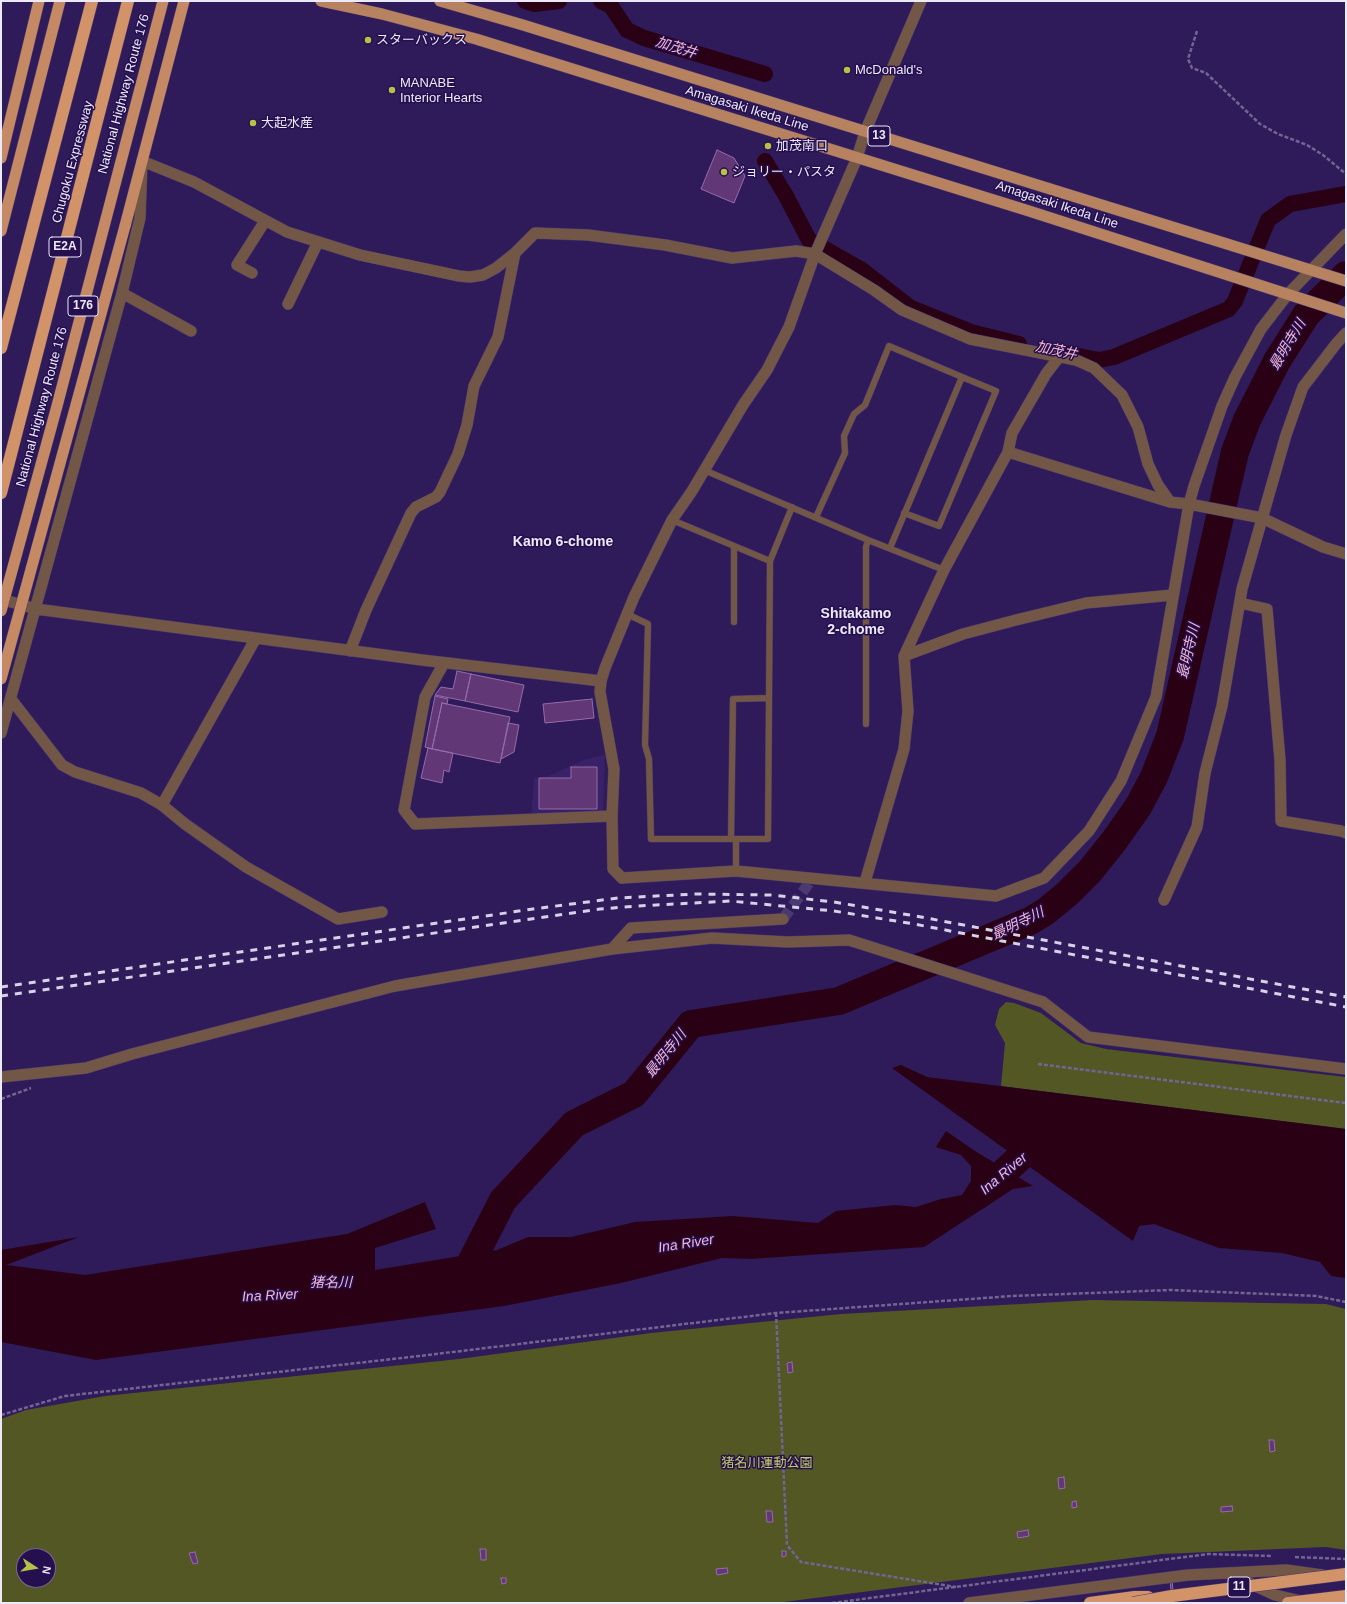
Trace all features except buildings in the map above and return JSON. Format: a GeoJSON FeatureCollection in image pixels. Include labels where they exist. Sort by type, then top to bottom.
{"type":"FeatureCollection","features":[{"type":"Feature","properties":{"kind":"highway"},"geometry":{"type":"LineString","coordinates":[[1,158],[4,124],[39,1]]}},
{"type":"Feature","properties":{"kind":"highway"},"geometry":{"type":"LineString","coordinates":[[1,231],[60,1]]}},
{"type":"Feature","properties":{"kind":"highway","name":"Chugoku Expressway"},"geometry":{"type":"LineString","coordinates":[[1,348],[92,1]]}},
{"type":"Feature","properties":{"kind":"highway","name":"Chugoku Expressway"},"geometry":{"type":"LineString","coordinates":[[1,493],[128,1]]}},
{"type":"Feature","properties":{"kind":"highway","name":"National Highway Route 176"},"geometry":{"type":"LineString","coordinates":[[1,611],[57,406],[163,1]]}},
{"type":"Feature","properties":{"kind":"highway"},"geometry":{"type":"LineString","coordinates":[[1,679],[125,226],[184,1]]}},
{"type":"Feature","properties":{"kind":"highway","name":"11"},"geometry":{"type":"LineString","coordinates":[[1132,1603],[1172,1596],[1346,1574]]}},
{"type":"Feature","properties":{"kind":"highway"},"geometry":{"type":"LineString","coordinates":[[1090,1603],[1135,1597],[1172,1596]]}},
{"type":"Feature","properties":{"kind":"highway"},"geometry":{"type":"LineString","coordinates":[[1288,1603],[1346,1596]]}},
{"type":"Feature","properties":{"kind":"main road","name":"Amagasaki Ikeda Line"},"geometry":{"type":"LineString","coordinates":[[320,1],[382,14],[476,39],[1036,213],[1346,313]]}},
{"type":"Feature","properties":{"kind":"main road","name":"Amagasaki Ikeda Line"},"geometry":{"type":"LineString","coordinates":[[440,1],[1346,281]]}},
{"type":"Feature","properties":{"kind":"street"},"geometry":{"type":"LineString","coordinates":[[921,1],[865,132],[857,158],[815,254],[789,327],[767,370],[743,405],[692,491],[672,520],[634,597],[605,668],[601,681],[600,692],[614,768],[612,816],[613,869],[622,878],[736,871],[865,882],[996,896],[1044,878],[1089,831],[1121,781],[1156,697],[1173,595],[1192,505],[1194,486],[1235,377],[1261,329],[1346,234]]}},
{"type":"Feature","properties":{"kind":"street"},"geometry":{"type":"LineString","coordinates":[[1,733],[122,293],[140,218],[142,161],[200,185],[287,232],[382,260],[459,276],[470,277],[483,274],[496,268],[515,253],[535,233],[588,235],[665,245],[732,258],[796,251],[815,254],[874,290],[902,310],[970,339],[1076,360],[1094,368],[1122,395],[1138,427],[1148,464],[1158,485],[1170,502]]}},
{"type":"Feature","properties":{"kind":"street"},"geometry":{"type":"LineString","coordinates":[[252,273],[237,265],[265,221]]}},
{"type":"Feature","properties":{"kind":"street"},"geometry":{"type":"LineString","coordinates":[[288,304],[318,242]]}},
{"type":"Feature","properties":{"kind":"street"},"geometry":{"type":"LineString","coordinates":[[350,651],[366,610],[411,513],[416,507],[436,497],[440,492],[455,460],[467,425],[474,386],[498,337],[515,253]]}},
{"type":"Feature","properties":{"kind":"street"},"geometry":{"type":"LineString","coordinates":[[122,293],[191,331]]}},
{"type":"Feature","properties":{"kind":"street"},"geometry":{"type":"LineString","coordinates":[[1164,900],[1197,827],[1205,773],[1222,706],[1242,589],[1257,517],[1303,387],[1346,333]]}},
{"type":"Feature","properties":{"kind":"street"},"geometry":{"type":"LineString","coordinates":[[865,882],[904,748],[908,711],[904,656],[944,570],[1008,452],[1012,433],[1046,374],[1059,357]]}},
{"type":"Feature","properties":{"kind":"street"},"geometry":{"type":"LineString","coordinates":[[1008,452],[1170,502],[1257,517],[1323,547],[1346,554]]}},
{"type":"Feature","properties":{"kind":"street"},"geometry":{"type":"LineString","coordinates":[[904,656],[962,634],[1072,606],[1086,603],[1173,595]]}},
{"type":"Feature","properties":{"kind":"street"},"geometry":{"type":"LineString","coordinates":[[1,599],[36,609],[444,663],[601,681]]}},
{"type":"Feature","properties":{"kind":"street"},"geometry":{"type":"LineString","coordinates":[[1240,603],[1267,609],[1280,760],[1281,821],[1346,833]]}},
{"type":"Feature","properties":{"kind":"street"},"geometry":{"type":"LineString","coordinates":[[162,805],[256,638]]}},
{"type":"Feature","properties":{"kind":"street"},"geometry":{"type":"LineString","coordinates":[[444,663],[425,697],[404,810],[415,824],[612,816]]}},
{"type":"Feature","properties":{"kind":"street"},"geometry":{"type":"LineString","coordinates":[[11,699],[62,765],[75,772],[141,793],[162,805],[185,824],[246,867],[338,919],[382,912]]}},
{"type":"Feature","properties":{"kind":"street"},"geometry":{"type":"LineString","coordinates":[[612,949],[631,928],[783,919]]}},
{"type":"Feature","properties":{"kind":"street"},"geometry":{"type":"LineString","coordinates":[[1,1077],[86,1068],[132,1054],[395,986],[612,949],[712,938],[788,942],[849,940],[1043,1002],[1088,1037],[1346,1068]]}},
{"type":"Feature","properties":{"kind":"street"},"geometry":{"type":"LineString","coordinates":[[969,1603],[1180,1576],[1227,1572],[1286,1570],[1346,1577]]}},
{"type":"Feature","properties":{"kind":"street"},"geometry":{"type":"LineString","coordinates":[[1227,1572],[1275,1595],[1310,1603]]}},
{"type":"Feature","properties":{"kind":"lane"},"geometry":{"type":"LineString","coordinates":[[816,517],[845,453],[844,436],[854,414],[865,405],[889,346],[996,391],[939,526],[904,513]]}},
{"type":"Feature","properties":{"kind":"lane"},"geometry":{"type":"LineString","coordinates":[[890,548],[962,377]]}},
{"type":"Feature","properties":{"kind":"lane"},"geometry":{"type":"LineString","coordinates":[[704,470],[868,540],[944,570]]}},
{"type":"Feature","properties":{"kind":"lane"},"geometry":{"type":"LineString","coordinates":[[627,614],[648,624],[646,745],[649,758],[651,839],[768,839],[770,561],[792,507]]}},
{"type":"Feature","properties":{"kind":"lane"},"geometry":{"type":"LineString","coordinates":[[672,520],[770,561]]}},
{"type":"Feature","properties":{"kind":"lane"},"geometry":{"type":"LineString","coordinates":[[866,724],[866,547],[868,540]]}},
{"type":"Feature","properties":{"kind":"lane"},"geometry":{"type":"LineString","coordinates":[[734,546],[734,622]]}},
{"type":"Feature","properties":{"kind":"lane"},"geometry":{"type":"LineString","coordinates":[[736,871],[733,839],[733,699],[769,698]]}},
{"type":"Feature","properties":{"kind":"path"},"geometry":{"type":"LineString","coordinates":[[1197,31],[1188,59],[1192,68],[1206,73],[1260,124],[1278,134],[1307,145],[1323,155],[1346,174]]}},
{"type":"Feature","properties":{"kind":"path"},"geometry":{"type":"LineString","coordinates":[[1038,1064],[1346,1103]]}},
{"type":"Feature","properties":{"kind":"path"},"geometry":{"type":"LineString","coordinates":[[1,1415],[65,1396],[428,1355],[776,1313],[1012,1296],[1171,1290],[1316,1296],[1346,1302]]}},
{"type":"Feature","properties":{"kind":"path"},"geometry":{"type":"LineString","coordinates":[[776,1313],[787,1545],[801,1562],[960,1587]]}},
{"type":"Feature","properties":{"kind":"shaded area"},"geometry":{"type":"Polygon","coordinates":[[[605,754],[603,813],[532,813],[534,778],[546,777],[584,760],[605,754]]]}},
{"type":"Feature","properties":{"kind":"green space"},"geometry":{"type":"Polygon","coordinates":[[[1006,1002],[1014,1003],[1041,1013],[1081,1043],[1106,1049],[1346,1077],[1346,1129],[1001,1086],[1005,1043],[995,1025],[999,1009],[1006,1002]]]}},
{"type":"Feature","properties":{"kind":"green space","name":"猪名川運動公園"},"geometry":{"type":"Polygon","coordinates":[[[1092,1300],[1326,1304],[1346,1309],[1346,1550],[1326,1547],[1162,1554],[776,1603],[1,1603],[1,1419],[26,1410],[105,1396],[459,1359],[651,1333],[841,1314],[1092,1300]]]}},
{"type":"Feature","properties":{"kind":"water"},"geometry":{"type":"Polygon","coordinates":[[[901,1065],[927,1077],[1346,1129],[1346,1278],[1331,1276],[1320,1262],[1282,1253],[1219,1248],[1154,1224],[1139,1226],[1133,1241],[892,1068],[901,1065]]]}},
{"type":"Feature","properties":{"kind":"water","name":"猪名川"},"geometry":{"type":"Polygon","coordinates":[[[946,1131],[975,1151],[1033,1186],[1013,1189],[924,1247],[751,1259],[722,1258],[621,1283],[504,1306],[96,1360],[1,1342],[1,1250],[79,1237],[6,1265],[85,1275],[347,1234],[425,1202],[436,1229],[375,1248],[375,1270],[497,1250],[528,1237],[571,1237],[635,1222],[733,1216],[818,1223],[836,1211],[895,1205],[916,1207],[941,1199],[962,1195],[971,1181],[971,1166],[961,1155],[936,1147],[946,1131]]]}},
{"type":"Feature","properties":{"kind":"waterway","name":"加茂井"},"geometry":{"type":"LineString","coordinates":[[525,1],[534,4],[559,1]]}},
{"type":"Feature","properties":{"kind":"waterway","name":"加茂井"},"geometry":{"type":"LineString","coordinates":[[601,1],[611,6],[627,30],[644,38],[765,74]]}},
{"type":"Feature","properties":{"kind":"waterway","name":"加茂井"},"geometry":{"type":"LineString","coordinates":[[765,161],[786,196],[809,240],[862,270],[911,308],[971,332],[1019,344]]}},
{"type":"Feature","properties":{"kind":"waterway","name":"加茂井"},"geometry":{"type":"LineString","coordinates":[[1063,353],[1099,360],[1114,357],[1229,309],[1235,301],[1268,220],[1290,204],[1346,194]]}},
{"type":"Feature","properties":{"kind":"waterway","name":"最明寺川"},"geometry":{"type":"LineString","coordinates":[[459,1286],[503,1200],[574,1124],[634,1094],[691,1024],[839,1001],[1030,921],[1045,912],[1067,894],[1090,871],[1138,807],[1154,777],[1170,736],[1235,452],[1247,420],[1277,361],[1306,315],[1346,275]]}},
{"type":"Feature","properties":{"kind":"waterway","name":"Ina River"},"geometry":{"type":"LineString","coordinates":[[979,1195],[1027,1151],[1054,1155]]}},
{"type":"Feature","properties":{"kind":"tunnel"},"geometry":{"type":"LineString","coordinates":[[783,919],[812,879]]}},
{"type":"Feature","properties":{"kind":"railway"},"geometry":{"type":"LineString","coordinates":[[1,987],[533,909],[618,898],[696,894],[772,895],[834,902],[1346,997]]}},
{"type":"Feature","properties":{"kind":"railway"},"geometry":{"type":"LineString","coordinates":[[1,996],[600,909],[730,901],[834,911],[914,924],[1346,1007]]}},
{"type":"Feature","properties":{"kind":"place","name":"スターバックス"},"geometry":{"type":"Point","coordinates":[368,40]}},
{"type":"Feature","properties":{"kind":"place","name":"McDonald's"},"geometry":{"type":"Point","coordinates":[847,70]}},
{"type":"Feature","properties":{"kind":"place","name":"MANABE Interior Hearts"},"geometry":{"type":"Point","coordinates":[392,90]}},
{"type":"Feature","properties":{"kind":"place","name":"大起水産"},"geometry":{"type":"Point","coordinates":[253,123]}},
{"type":"Feature","properties":{"kind":"place","name":"加茂南口"},"geometry":{"type":"Point","coordinates":[768,146]}},
{"type":"Feature","properties":{"kind":"place","name":"ジョリー・パスタ"},"geometry":{"type":"Point","coordinates":[724,172]}},
{"type":"Feature","properties":{"kind":"district","name":"Kamo 6-chome"},"geometry":{"type":"Point","coordinates":[563,542]}},
{"type":"Feature","properties":{"kind":"district","name":"Shitakamo 2-chome"},"geometry":{"type":"Point","coordinates":[856,622]}}]}
